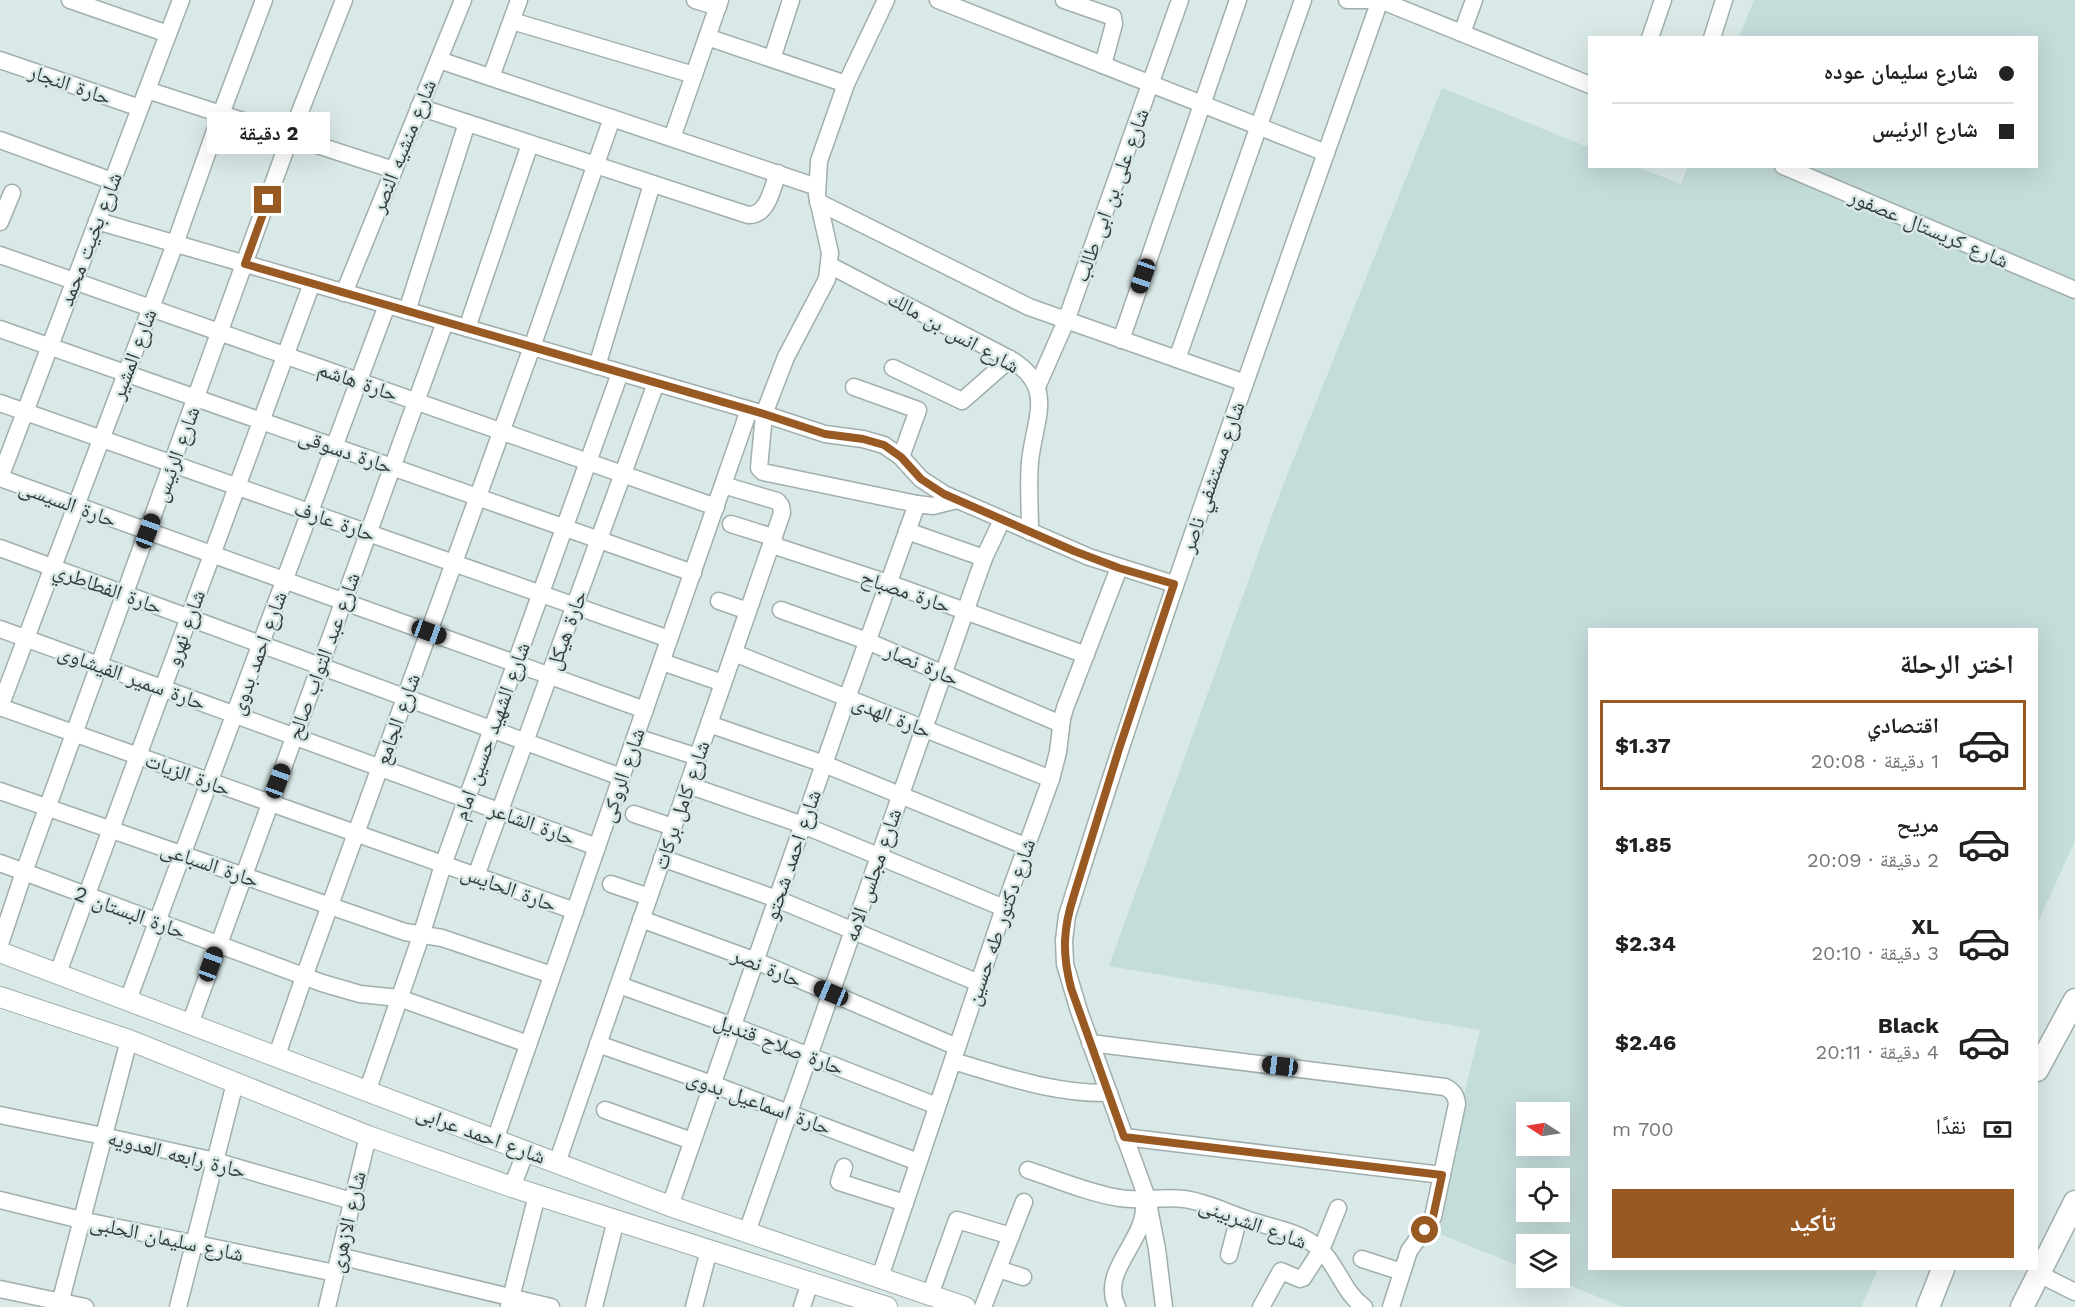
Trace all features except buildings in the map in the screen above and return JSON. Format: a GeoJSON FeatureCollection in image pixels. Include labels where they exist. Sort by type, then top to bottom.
{"type":"FeatureCollection","features":[{"type":"Feature","properties":{"kind":"main road"},"geometry":{"type":"LineString","coordinates":[[2038,1068],[2075,1000]]}},
{"type":"Feature","properties":{"kind":"main road"},"geometry":{"type":"LineString","coordinates":[[2022,1307],[2075,1202]]}},
{"type":"Feature","properties":{"kind":"main road"},"geometry":{"type":"LineString","coordinates":[[1928,1307],[1943,1270]]}},
{"type":"Feature","properties":{"kind":"street"},"geometry":{"type":"LineString","coordinates":[[70,0],[168,34]]}},
{"type":"Feature","properties":{"kind":"street","name":"شارع بخيت محمد"},"geometry":{"type":"LineString","coordinates":[[0,478],[181,0]]}},
{"type":"Feature","properties":{"kind":"street","name":"شارع المشير"},"geometry":{"type":"LineString","coordinates":[[0,707],[175,244],[220,114],[264,0]]}},
{"type":"Feature","properties":{"kind":"street","name":"شارع الرئيس"},"geometry":{"type":"LineString","coordinates":[[0,944],[290,137],[344,0]]}},
{"type":"Feature","properties":{"kind":"street","name":"شارع منشيه النصر"},"geometry":{"type":"LineString","coordinates":[[344,292],[463,0]]}},
{"type":"Feature","properties":{"kind":"street"},"geometry":{"type":"LineString","coordinates":[[491,77],[519,0]]}},
{"type":"Feature","properties":{"kind":"street"},"geometry":{"type":"LineString","coordinates":[[672,138],[719,3],[695,0]]}},
{"type":"Feature","properties":{"kind":"street"},"geometry":{"type":"LineString","coordinates":[[772,59],[791,0]]}},
{"type":"Feature","properties":{"kind":"street"},"geometry":{"type":"LineString","coordinates":[[886,0],[846,84],[819,161],[817,194],[828,241],[829,265],[822,291],[757,412],[759,467],[761,472],[917,504],[933,506],[957,500]]}},
{"type":"Feature","properties":{"kind":"street"},"geometry":{"type":"LineString","coordinates":[[938,0],[1326,153]]}},
{"type":"Feature","properties":{"kind":"street"},"geometry":{"type":"LineString","coordinates":[[1064,0],[1113,17],[1114,24],[1103,65]]}},
{"type":"Feature","properties":{"kind":"street","name":"شارع على بن ابى طالب"},"geometry":{"type":"LineString","coordinates":[[1037,387],[1066,321],[1180,0]]}},
{"type":"Feature","properties":{"kind":"street"},"geometry":{"type":"LineString","coordinates":[[1121,340],[1238,0]]}},
{"type":"Feature","properties":{"kind":"street"},"geometry":{"type":"LineString","coordinates":[[1177,359],[1303,0]]}},
{"type":"Feature","properties":{"kind":"street"},"geometry":{"type":"LineString","coordinates":[[1347,0],[1375,0]]}},
{"type":"Feature","properties":{"kind":"street"},"geometry":{"type":"LineString","coordinates":[[1380,0],[1588,85]]}},
{"type":"Feature","properties":{"kind":"street","name":"شارع مستشفي ناصر"},"geometry":{"type":"LineString","coordinates":[[1164,1307],[1157,1249],[1145,1198],[1090,1043],[1065,964],[1064,940],[1067,916],[1174,584],[1380,0]]}},
{"type":"Feature","properties":{"kind":"street"},"geometry":{"type":"LineString","coordinates":[[1462,33],[1474,0]]}},
{"type":"Feature","properties":{"kind":"street"},"geometry":{"type":"LineString","coordinates":[[1651,36],[1663,0]]}},
{"type":"Feature","properties":{"kind":"street"},"geometry":{"type":"LineString","coordinates":[[1713,36],[1724,0]]}},
{"type":"Feature","properties":{"kind":"street"},"geometry":{"type":"LineString","coordinates":[[512,21],[694,75]]}},
{"type":"Feature","properties":{"kind":"street"},"geometry":{"type":"LineString","coordinates":[[707,37],[846,84]]}},
{"type":"Feature","properties":{"kind":"street","name":"حارة النجار"},"geometry":{"type":"LineString","coordinates":[[0,60],[140,108]]}},
{"type":"Feature","properties":{"kind":"street"},"geometry":{"type":"LineString","coordinates":[[439,60],[778,173],[1017,302],[1245,383]]}},
{"type":"Feature","properties":{"kind":"street"},"geometry":{"type":"LineString","coordinates":[[147,90],[394,170]]}},
{"type":"Feature","properties":{"kind":"street"},"geometry":{"type":"LineString","coordinates":[[419,107],[753,216],[764,207],[778,173]]}},
{"type":"Feature","properties":{"kind":"street","name":"شارع الجامع"},"geometry":{"type":"LineString","coordinates":[[276,1058],[612,118]]}},
{"type":"Feature","properties":{"kind":"street"},"geometry":{"type":"LineString","coordinates":[[407,311],[467,123]]}},
{"type":"Feature","properties":{"kind":"street"},"geometry":{"type":"LineString","coordinates":[[0,140],[112,181]]}},
{"type":"Feature","properties":{"kind":"street"},"geometry":{"type":"LineString","coordinates":[[467,328],[530,144]]}},
{"type":"Feature","properties":{"kind":"street","name":"شارع كريستال عصفور"},"geometry":{"type":"LineString","coordinates":[[1788,168],[2075,290]]}},
{"type":"Feature","properties":{"kind":"street"},"geometry":{"type":"LineString","coordinates":[[597,366],[652,184]]}},
{"type":"Feature","properties":{"kind":"street"},"geometry":{"type":"LineString","coordinates":[[0,222],[12,193]]}},
{"type":"Feature","properties":{"kind":"street"},"geometry":{"type":"LineString","coordinates":[[97,221],[757,412],[825,434],[874,441],[895,451],[921,479],[957,500],[1119,568],[1174,584]]}},
{"type":"Feature","properties":{"kind":"street","name":"حارة هاشم"},"geometry":{"type":"LineString","coordinates":[[0,255],[716,507]]}},
{"type":"Feature","properties":{"kind":"street","name":"شارع انس بن مالك"},"geometry":{"type":"LineString","coordinates":[[829,265],[1010,359],[1030,375],[1037,387],[1040,406],[1030,460],[1030,532]]}},
{"type":"Feature","properties":{"kind":"street","name":"شارع نهرو"},"geometry":{"type":"LineString","coordinates":[[58,973],[312,283]]}},
{"type":"Feature","properties":{"kind":"street","name":"شارع احمد بدوى"},"geometry":{"type":"LineString","coordinates":[[128,1000],[387,305]]}},
{"type":"Feature","properties":{"kind":"street","name":"شارع عبد التواب صالح"},"geometry":{"type":"LineString","coordinates":[[190,1024],[445,322]]}},
{"type":"Feature","properties":{"kind":"street","name":"حارة دسوقى"},"geometry":{"type":"LineString","coordinates":[[0,329],[693,573]]}},
{"type":"Feature","properties":{"kind":"street"},"geometry":{"type":"LineString","coordinates":[[893,368],[962,401],[1010,359]]}},
{"type":"Feature","properties":{"kind":"street","name":"شارع الشهيد حسين امام"},"geometry":{"type":"LineString","coordinates":[[367,1092],[443,865],[620,373]]}},
{"type":"Feature","properties":{"kind":"street","name":"حارة هيكل"},"geometry":{"type":"LineString","coordinates":[[476,876],[656,383]]}},
{"type":"Feature","properties":{"kind":"street"},"geometry":{"type":"LineString","coordinates":[[854,387],[918,410],[901,457]]}},
{"type":"Feature","properties":{"kind":"street","name":"حارة عارف"},"geometry":{"type":"LineString","coordinates":[[0,403],[669,639]]}},
{"type":"Feature","properties":{"kind":"street","name":"شارع الروكى"},"geometry":{"type":"LineString","coordinates":[[495,1140],[723,485],[757,412]]}},
{"type":"Feature","properties":{"kind":"street","name":"حارة السيسى"},"geometry":{"type":"LineString","coordinates":[[0,478],[645,710]]}},
{"type":"Feature","properties":{"kind":"street","name":"شارع كامل بركات"},"geometry":{"type":"LineString","coordinates":[[557,1163],[782,513],[779,503],[774,500],[723,485]]}},
{"type":"Feature","properties":{"kind":"street","name":"شارع احمد شحتو"},"geometry":{"type":"LineString","coordinates":[[670,1206],[917,504]]}},
{"type":"Feature","properties":{"kind":"street","name":"شارع مجلس الامه"},"geometry":{"type":"LineString","coordinates":[[747,1232],[943,672],[984,558],[1002,520]]}},
{"type":"Feature","properties":{"kind":"street","name":"حارة مصباح"},"geometry":{"type":"LineString","coordinates":[[730,524],[769,536],[778,547],[888,583],[1086,655]]}},
{"type":"Feature","properties":{"kind":"street"},"geometry":{"type":"LineString","coordinates":[[907,531],[984,558]]}},
{"type":"Feature","properties":{"kind":"street","name":"حارة الفطاطري"},"geometry":{"type":"LineString","coordinates":[[0,548],[621,777]]}},
{"type":"Feature","properties":{"kind":"street","name":"شارع دكتور طه حسين"},"geometry":{"type":"LineString","coordinates":[[880,1277],[1025,846],[1051,779],[1065,708],[1119,568]]}},
{"type":"Feature","properties":{"kind":"street"},"geometry":{"type":"LineString","coordinates":[[719,601],[748,612]]}},
{"type":"Feature","properties":{"kind":"street","name":"حارة نصار"},"geometry":{"type":"LineString","coordinates":[[781,610],[867,641],[1061,724]]}},
{"type":"Feature","properties":{"kind":"street","name":"حارة سمير الفيشاوى"},"geometry":{"type":"LineString","coordinates":[[0,629],[467,799]]}},
{"type":"Feature","properties":{"kind":"street","name":"حارة الهدى"},"geometry":{"type":"LineString","coordinates":[[734,653],[1051,779]]}},
{"type":"Feature","properties":{"kind":"street"},"geometry":{"type":"LineString","coordinates":[[662,662],[723,683]]}},
{"type":"Feature","properties":{"kind":"street","name":"حارة الزيات"},"geometry":{"type":"LineString","coordinates":[[0,707],[443,865]]}},
{"type":"Feature","properties":{"kind":"street"},"geometry":{"type":"LineString","coordinates":[[709,724],[824,764],[1025,846]]}},
{"type":"Feature","properties":{"kind":"street"},"geometry":{"type":"LineString","coordinates":[[636,737],[698,757]]}},
{"type":"Feature","properties":{"kind":"street"},"geometry":{"type":"LineString","coordinates":[[688,785],[803,825],[1004,908]]}},
{"type":"Feature","properties":{"kind":"street","name":"حارة السباعى"},"geometry":{"type":"LineString","coordinates":[[0,791],[405,932],[442,938],[552,975]]}},
{"type":"Feature","properties":{"kind":"street","name":"حارة الشاعر"},"geometry":{"type":"LineString","coordinates":[[467,799],[597,847]]}},
{"type":"Feature","properties":{"kind":"street"},"geometry":{"type":"LineString","coordinates":[[634,814],[673,827]]}},
{"type":"Feature","properties":{"kind":"street"},"geometry":{"type":"LineString","coordinates":[[662,858],[777,899],[979,983]]}},
{"type":"Feature","properties":{"kind":"street","name":"حارة البستان 2"},"geometry":{"type":"LineString","coordinates":[[0,863],[304,976],[360,994],[399,998],[528,1044]]}},
{"type":"Feature","properties":{"kind":"street","name":"حارة الحايس"},"geometry":{"type":"LineString","coordinates":[[443,865],[575,911]]}},
{"type":"Feature","properties":{"kind":"street"},"geometry":{"type":"LineString","coordinates":[[610,884],[649,897]]}},
{"type":"Feature","properties":{"kind":"street","name":"حارة نصر"},"geometry":{"type":"LineString","coordinates":[[641,920],[756,961],[831,993],[955,1054],[1055,1090],[1108,1093]]}},
{"type":"Feature","properties":{"kind":"street","name":"شارع احمد عرابى"},"geometry":{"type":"LineString","coordinates":[[0,952],[670,1206],[965,1307]]}},
{"type":"Feature","properties":{"kind":"street","name":"حارة صلاح قنديل"},"geometry":{"type":"LineString","coordinates":[[619,985],[733,1026],[937,1106]]}},
{"type":"Feature","properties":{"kind":"street","name":"شارع احمد عرابى"},"geometry":{"type":"LineString","coordinates":[[0,997],[129,1040],[368,1136],[512,1187],[887,1307]]}},
{"type":"Feature","properties":{"kind":"street"},"geometry":{"type":"LineString","coordinates":[[59,1304],[129,1040]]}},
{"type":"Feature","properties":{"kind":"street"},"geometry":{"type":"LineString","coordinates":[[1090,1043],[1445,1087],[1454,1093],[1457,1104],[1433,1217],[1412,1245],[1391,1307]]}},
{"type":"Feature","properties":{"kind":"street","name":"حارة اسماعيل بدوى"},"geometry":{"type":"LineString","coordinates":[[598,1044],[712,1084],[918,1162]]}},
{"type":"Feature","properties":{"kind":"street"},"geometry":{"type":"LineString","coordinates":[[178,1307],[235,1083]]}},
{"type":"Feature","properties":{"kind":"street"},"geometry":{"type":"LineString","coordinates":[[604,1110],[692,1142]]}},
{"type":"Feature","properties":{"kind":"street","name":"حارة رابعه العدويه"},"geometry":{"type":"LineString","coordinates":[[0,1115],[215,1161],[352,1201]]}},
{"type":"Feature","properties":{"kind":"street","name":"شارع الازهرى"},"geometry":{"type":"LineString","coordinates":[[327,1307],[368,1136]]}},
{"type":"Feature","properties":{"kind":"street"},"geometry":{"type":"LineString","coordinates":[[1124,1137],[1442,1175]]}},
{"type":"Feature","properties":{"kind":"street"},"geometry":{"type":"LineString","coordinates":[[512,1187],[526,1151]]}},
{"type":"Feature","properties":{"kind":"street"},"geometry":{"type":"LineString","coordinates":[[844,1167],[839,1182],[905,1203]]}},
{"type":"Feature","properties":{"kind":"street","name":"شارع الشربينى"},"geometry":{"type":"LineString","coordinates":[[1028,1170],[1113,1197],[1196,1201],[1295,1234],[1321,1250],[1332,1263],[1352,1297],[1364,1307]]}},
{"type":"Feature","properties":{"kind":"street"},"geometry":{"type":"LineString","coordinates":[[510,1302],[537,1195]]}},
{"type":"Feature","properties":{"kind":"street"},"geometry":{"type":"LineString","coordinates":[[1118,1307],[1113,1297],[1113,1281],[1142,1222],[1145,1198]]}},
{"type":"Feature","properties":{"kind":"street","name":"شارع سليمان الحلبى"},"geometry":{"type":"LineString","coordinates":[[0,1200],[81,1220],[335,1273]]}},
{"type":"Feature","properties":{"kind":"street"},"geometry":{"type":"LineString","coordinates":[[983,1307],[1024,1202]]}},
{"type":"Feature","properties":{"kind":"street"},"geometry":{"type":"LineString","coordinates":[[1261,1307],[1281,1271],[1303,1279],[1321,1250],[1338,1208]]}},
{"type":"Feature","properties":{"kind":"street"},"geometry":{"type":"LineString","coordinates":[[1229,1255],[1239,1217]]}},
{"type":"Feature","properties":{"kind":"street"},"geometry":{"type":"LineString","coordinates":[[594,1307],[616,1220]]}},
{"type":"Feature","properties":{"kind":"street"},"geometry":{"type":"LineString","coordinates":[[930,1295],[957,1220],[1011,1236]]}},
{"type":"Feature","properties":{"kind":"street"},"geometry":{"type":"LineString","coordinates":[[693,1307],[709,1250]]}},
{"type":"Feature","properties":{"kind":"street"},"geometry":{"type":"LineString","coordinates":[[339,1256],[510,1302],[551,1307]]}},
{"type":"Feature","properties":{"kind":"street"},"geometry":{"type":"LineString","coordinates":[[1362,1259],[1402,1272]]}},
{"type":"Feature","properties":{"kind":"street"},"geometry":{"type":"LineString","coordinates":[[998,1269],[1023,1277]]}},
{"type":"Feature","properties":{"kind":"street"},"geometry":{"type":"LineString","coordinates":[[2039,1274],[2075,1292]]}},
{"type":"Feature","properties":{"kind":"street"},"geometry":{"type":"LineString","coordinates":[[802,1307],[810,1282]]}},
{"type":"Feature","properties":{"kind":"street"},"geometry":{"type":"LineString","coordinates":[[0,1289],[59,1304],[85,1307]]}},
{"type":"Feature","properties":{"kind":"shaded area"},"geometry":{"type":"Polygon","coordinates":[[[1754,0],[2075,0],[2075,841],[2038,922],[2038,628],[1588,628],[1588,1270],[1878,1270],[1861,1307],[1623,1307],[1570,1286],[1570,1234],[1516,1234],[1516,1265],[1430,1230],[1480,1030],[1109,966],[1282,488],[1442,88],[1588,147],[1588,168],[1640,168],[1681,184],[1687,168],[2038,168],[2038,36],[1739,36],[1754,0]]]}},
{"type":"Feature","properties":{"kind":"route"},"geometry":{"type":"LineString","coordinates":[[268,200],[245,264],[764,414],[806,429],[874,441],[895,451],[910,470],[944,494],[1060,546],[1119,568],[1174,584],[1067,916],[1064,940],[1065,964],[1071,988],[1124,1137],[1442,1175],[1433,1217],[1425,1230]]}}]}
